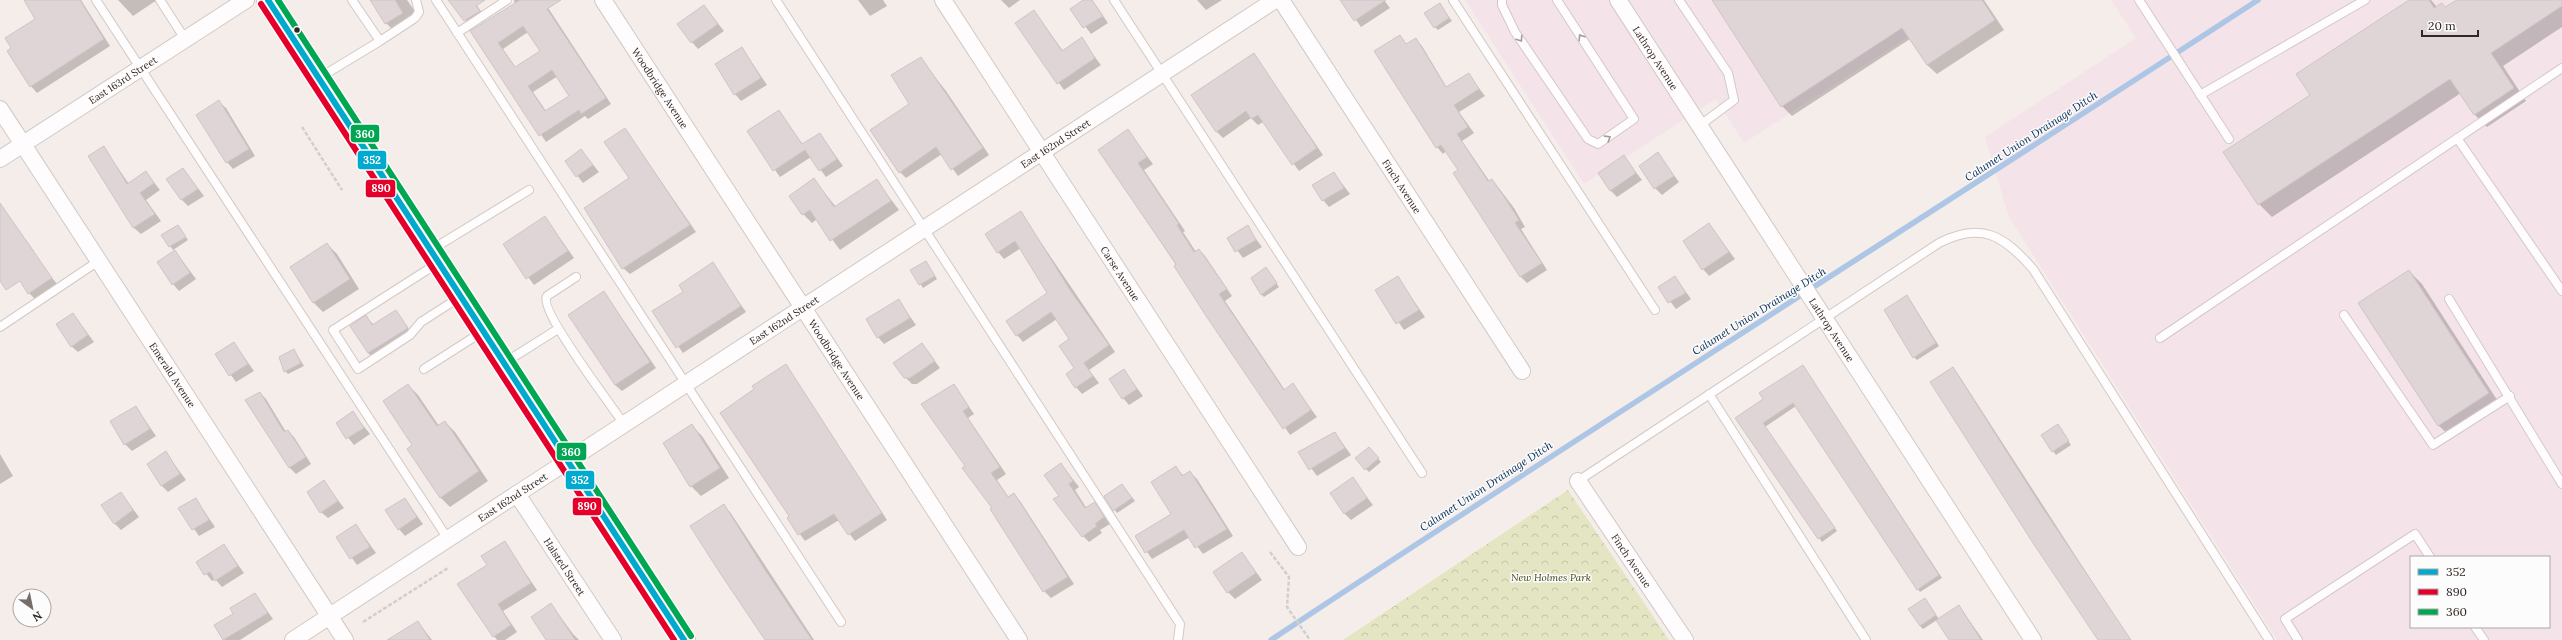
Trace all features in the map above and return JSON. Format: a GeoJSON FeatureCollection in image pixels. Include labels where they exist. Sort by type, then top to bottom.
{"type":"FeatureCollection","features":[{"type":"Feature","properties":{"kind":"main road"},"geometry":{"type":"LineString","coordinates":[[268,0],[684,640]]}},
{"type":"Feature","properties":{"kind":"street","name":"East 163rd Street"},"geometry":{"type":"LineString","coordinates":[[0,160],[246,0]]}},
{"type":"Feature","properties":{"kind":"street","name":"Woodbridge Avenue"},"geometry":{"type":"LineString","coordinates":[[603,0],[1018,640]]}},
{"type":"Feature","properties":{"kind":"street","name":"Carse Avenue"},"geometry":{"type":"LineString","coordinates":[[943,0],[1298,547]]}},
{"type":"Feature","properties":{"kind":"street","name":"East 162nd Street"},"geometry":{"type":"LineString","coordinates":[[293,640],[1275,0]]}},
{"type":"Feature","properties":{"kind":"street","name":"Finch Avenue"},"geometry":{"type":"LineString","coordinates":[[1281,0],[1522,372]]}},
{"type":"Feature","properties":{"kind":"street","name":"Lathrop Avenue"},"geometry":{"type":"LineString","coordinates":[[1618,0],[2033,640]]}},
{"type":"Feature","properties":{"kind":"street","name":"Emerald Avenue"},"geometry":{"type":"LineString","coordinates":[[0,109],[100,260],[345,640]]}},
{"type":"Feature","properties":{"kind":"street","name":"Finch Avenue"},"geometry":{"type":"LineString","coordinates":[[1578,481],[1685,640]]}},
{"type":"Feature","properties":{"kind":"street","name":"Halsted Street"},"geometry":{"type":"LineString","coordinates":[[517,494],[613,640]]}},
{"type":"Feature","properties":{"kind":"lane"},"geometry":{"type":"LineString","coordinates":[[96,0],[448,539]]}},
{"type":"Feature","properties":{"kind":"lane"},"geometry":{"type":"LineString","coordinates":[[160,0],[185,39]]}},
{"type":"Feature","properties":{"kind":"lane"},"geometry":{"type":"LineString","coordinates":[[352,0],[380,41]]}},
{"type":"Feature","properties":{"kind":"lane"},"geometry":{"type":"LineString","coordinates":[[436,0],[685,385],[841,622]]}},
{"type":"Feature","properties":{"kind":"lane"},"geometry":{"type":"LineString","coordinates":[[457,32],[507,0]]}},
{"type":"Feature","properties":{"kind":"lane"},"geometry":{"type":"LineString","coordinates":[[776,0],[1180,624],[1178,640]]}},
{"type":"Feature","properties":{"kind":"lane"},"geometry":{"type":"LineString","coordinates":[[1114,0],[1422,473]]}},
{"type":"Feature","properties":{"kind":"lane"},"geometry":{"type":"LineString","coordinates":[[1452,0],[1655,310]]}},
{"type":"Feature","properties":{"kind":"lane"},"geometry":{"type":"LineString","coordinates":[[1502,0],[1502,5],[1515,32],[1588,139],[1598,144],[1634,119],[1558,0]]}},
{"type":"Feature","properties":{"kind":"lane"},"geometry":{"type":"LineString","coordinates":[[1679,0],[1728,73],[1734,100],[1699,126]]}},
{"type":"Feature","properties":{"kind":"lane"},"geometry":{"type":"LineString","coordinates":[[2139,0],[2229,139]]}},
{"type":"Feature","properties":{"kind":"lane"},"geometry":{"type":"LineString","coordinates":[[2200,95],[2365,0]]}},
{"type":"Feature","properties":{"kind":"lane"},"geometry":{"type":"LineString","coordinates":[[319,78],[415,18],[419,12],[417,3]]}},
{"type":"Feature","properties":{"kind":"lane"},"geometry":{"type":"LineString","coordinates":[[2160,338],[2562,68]]}},
{"type":"Feature","properties":{"kind":"lane"},"geometry":{"type":"LineString","coordinates":[[2457,138],[2562,291]]}},
{"type":"Feature","properties":{"kind":"lane"},"geometry":{"type":"LineString","coordinates":[[461,296],[421,322],[410,335],[358,368],[333,330],[529,190]]}},
{"type":"Feature","properties":{"kind":"lane"},"geometry":{"type":"LineString","coordinates":[[1578,481],[1709,394],[1952,237],[1984,232],[2003,239],[2033,269],[2269,640]]}},
{"type":"Feature","properties":{"kind":"lane"},"geometry":{"type":"LineString","coordinates":[[0,327],[100,260]]}},
{"type":"Feature","properties":{"kind":"lane"},"geometry":{"type":"LineString","coordinates":[[576,277],[545,298],[558,329],[624,424]]}},
{"type":"Feature","properties":{"kind":"lane"},"geometry":{"type":"LineString","coordinates":[[2449,299],[2510,396],[2562,484]]}},
{"type":"Feature","properties":{"kind":"lane"},"geometry":{"type":"LineString","coordinates":[[2344,315],[2433,445],[2510,396]]}},
{"type":"Feature","properties":{"kind":"lane"},"geometry":{"type":"LineString","coordinates":[[504,363],[558,329]]}},
{"type":"Feature","properties":{"kind":"lane"},"geometry":{"type":"LineString","coordinates":[[424,369],[483,331]]}},
{"type":"Feature","properties":{"kind":"lane"},"geometry":{"type":"LineString","coordinates":[[1709,394],[1866,640]]}},
{"type":"Feature","properties":{"kind":"lane"},"geometry":{"type":"LineString","coordinates":[[2298,640],[2285,620],[2415,534],[2429,556]]}},
{"type":"Feature","properties":{"kind":"lane"},"geometry":{"type":"LineString","coordinates":[[2476,628],[2484,640]]}},
{"type":"Feature","properties":{"kind":"path"},"geometry":{"type":"LineString","coordinates":[[302,127],[342,190]]}},
{"type":"Feature","properties":{"kind":"path"},"geometry":{"type":"LineString","coordinates":[[1270,552],[1289,577],[1287,607],[1310,640]]}},
{"type":"Feature","properties":{"kind":"path"},"geometry":{"type":"LineString","coordinates":[[363,622],[448,568]]}},
{"type":"Feature","properties":{"kind":"shaded area"},"geometry":{"type":"Polygon","coordinates":[[[1465,0],[1965,0],[1744,143],[1716,99],[1584,184],[1465,0]]]}},
{"type":"Feature","properties":{"kind":"shaded area"},"geometry":{"type":"Polygon","coordinates":[[[2111,0],[2562,0],[2562,640],[2277,640],[2009,217],[1985,137],[2136,38],[2111,0]]]}},
{"type":"Feature","properties":{"kind":"green space","name":"New Holmes Park"},"geometry":{"type":"Polygon","coordinates":[[[1568,490],[1669,640],[1343,640],[1568,490]]]}},
{"type":"Feature","properties":{"kind":"building"},"geometry":{"type":"Polygon","coordinates":[[[24,0],[80,0],[104,39],[30,87],[7,51],[11,48],[5,38],[35,19],[24,0]]]}},
{"type":"Feature","properties":{"kind":"building"},"geometry":{"type":"Polygon","coordinates":[[[370,0],[395,0],[403,13],[385,24],[370,0]]]}},
{"type":"Feature","properties":{"kind":"building"},"geometry":{"type":"Polygon","coordinates":[[[448,0],[485,0],[476,6],[480,11],[464,21],[448,0]]]}},
{"type":"Feature","properties":{"kind":"building"},"geometry":{"type":"Polygon","coordinates":[[[520,0],[561,0],[547,9],[606,98],[581,114],[579,110],[539,136],[470,31],[520,0]],[[523,26],[498,43],[515,67],[540,51],[523,26]],[[552,70],[528,86],[545,111],[569,96],[552,70]]]}},
{"type":"Feature","properties":{"kind":"building"},"geometry":{"type":"Polygon","coordinates":[[[1083,0],[1092,0],[1103,16],[1083,28],[1070,9],[1083,0]]]}},
{"type":"Feature","properties":{"kind":"building"},"geometry":{"type":"Polygon","coordinates":[[[1340,0],[1386,0],[1354,21],[1340,0]]]}},
{"type":"Feature","properties":{"kind":"building"},"geometry":{"type":"Polygon","coordinates":[[[1712,0],[1982,0],[1995,20],[1927,65],[1902,28],[1781,107],[1712,0]]]}},
{"type":"Feature","properties":{"kind":"building"},"geometry":{"type":"Polygon","coordinates":[[[2409,0],[2429,0],[2434,8],[2442,3],[2445,7],[2457,0],[2562,0],[2562,6],[2491,53],[2514,88],[2474,115],[2450,79],[2258,205],[2223,152],[2310,95],[2296,74],[2409,0]]]}},
{"type":"Feature","properties":{"kind":"building"},"geometry":{"type":"Polygon","coordinates":[[[1440,3],[1449,18],[1434,28],[1424,13],[1440,3]]]}},
{"type":"Feature","properties":{"kind":"building"},"geometry":{"type":"Polygon","coordinates":[[[704,5],[718,24],[691,43],[677,24],[704,5]]]}},
{"type":"Feature","properties":{"kind":"building"},"geometry":{"type":"Polygon","coordinates":[[[1034,10],[1062,51],[1082,37],[1095,58],[1057,84],[1015,23],[1034,10]]]}},
{"type":"Feature","properties":{"kind":"building"},"geometry":{"type":"Polygon","coordinates":[[[1400,35],[1406,44],[1416,38],[1446,87],[1469,73],[1479,89],[1454,105],[1468,127],[1457,134],[1488,181],[1492,179],[1507,201],[1519,220],[1515,223],[1542,263],[1520,277],[1453,173],[1458,170],[1441,145],[1436,148],[1374,51],[1400,35]]]}},
{"type":"Feature","properties":{"kind":"building"},"geometry":{"type":"Polygon","coordinates":[[[742,47],[761,78],[734,95],[715,64],[742,47]]]}},
{"type":"Feature","properties":{"kind":"building"},"geometry":{"type":"Polygon","coordinates":[[[1254,53],[1317,148],[1292,165],[1258,115],[1251,119],[1246,111],[1216,132],[1191,95],[1254,53]]]}},
{"type":"Feature","properties":{"kind":"building"},"geometry":{"type":"Polygon","coordinates":[[[921,57],[983,148],[951,170],[936,147],[899,173],[870,130],[909,104],[891,75],[921,57]]]}},
{"type":"Feature","properties":{"kind":"building"},"geometry":{"type":"Polygon","coordinates":[[[219,100],[249,149],[226,163],[196,115],[219,100]]]}},
{"type":"Feature","properties":{"kind":"building"},"geometry":{"type":"Polygon","coordinates":[[[779,110],[802,144],[820,133],[837,159],[819,171],[805,150],[773,171],[747,131],[779,110]]]}},
{"type":"Feature","properties":{"kind":"building"},"geometry":{"type":"Polygon","coordinates":[[[625,128],[690,225],[622,269],[584,208],[629,178],[604,142],[625,128]]]}},
{"type":"Feature","properties":{"kind":"building"},"geometry":{"type":"Polygon","coordinates":[[[1128,129],[1147,157],[1138,163],[1179,224],[1177,225],[1194,252],[1199,249],[1227,289],[1219,294],[1284,390],[1293,383],[1311,410],[1283,429],[1206,316],[1174,266],[1176,264],[1098,150],[1128,129]]]}},
{"type":"Feature","properties":{"kind":"building"},"geometry":{"type":"Polygon","coordinates":[[[104,146],[127,184],[146,171],[154,183],[140,193],[155,214],[133,228],[88,156],[104,146]]]}},
{"type":"Feature","properties":{"kind":"building"},"geometry":{"type":"Polygon","coordinates":[[[581,149],[593,165],[576,177],[565,161],[581,149]]]}},
{"type":"Feature","properties":{"kind":"building"},"geometry":{"type":"Polygon","coordinates":[[[1658,152],[1674,176],[1654,189],[1639,166],[1658,152]]]}},
{"type":"Feature","properties":{"kind":"building"},"geometry":{"type":"Polygon","coordinates":[[[1624,155],[1636,173],[1610,191],[1598,173],[1624,155]]]}},
{"type":"Feature","properties":{"kind":"building"},"geometry":{"type":"Polygon","coordinates":[[[183,168],[198,189],[181,200],[166,179],[183,168]]]}},
{"type":"Feature","properties":{"kind":"building"},"geometry":{"type":"Polygon","coordinates":[[[1334,172],[1344,188],[1322,201],[1312,185],[1334,172]]]}},
{"type":"Feature","properties":{"kind":"building"},"geometry":{"type":"Polygon","coordinates":[[[814,178],[834,207],[877,179],[891,201],[830,241],[810,210],[802,215],[789,196],[814,178]]]}},
{"type":"Feature","properties":{"kind":"building"},"geometry":{"type":"Polygon","coordinates":[[[0,203],[52,278],[28,294],[20,281],[6,290],[0,281],[0,203]]]}},
{"type":"Feature","properties":{"kind":"building"},"geometry":{"type":"Polygon","coordinates":[[[1021,211],[1070,290],[1109,345],[1084,363],[1093,376],[1075,388],[1066,374],[1074,368],[1059,346],[1069,339],[1051,312],[1016,336],[1006,321],[1047,293],[1015,241],[997,253],[985,234],[1021,211]]]}},
{"type":"Feature","properties":{"kind":"building"},"geometry":{"type":"Polygon","coordinates":[[[545,216],[568,251],[526,279],[503,244],[545,216]]]}},
{"type":"Feature","properties":{"kind":"building"},"geometry":{"type":"Polygon","coordinates":[[[1709,223],[1729,252],[1702,270],[1683,241],[1709,223]]]}},
{"type":"Feature","properties":{"kind":"building"},"geometry":{"type":"Polygon","coordinates":[[[178,225],[186,237],[169,247],[161,235],[178,225]]]}},
{"type":"Feature","properties":{"kind":"building"},"geometry":{"type":"Polygon","coordinates":[[[1248,225],[1256,240],[1235,252],[1227,238],[1248,225]]]}},
{"type":"Feature","properties":{"kind":"building"},"geometry":{"type":"Polygon","coordinates":[[[327,243],[350,279],[313,303],[290,267],[327,243]]]}},
{"type":"Feature","properties":{"kind":"building"},"geometry":{"type":"Polygon","coordinates":[[[175,250],[190,273],[172,285],[157,262],[175,250]]]}},
{"type":"Feature","properties":{"kind":"building"},"geometry":{"type":"Polygon","coordinates":[[[926,261],[935,276],[919,285],[910,270],[926,261]]]}},
{"type":"Feature","properties":{"kind":"building"},"geometry":{"type":"Polygon","coordinates":[[[713,262],[741,306],[676,348],[652,311],[683,292],[679,285],[713,262]]]}},
{"type":"Feature","properties":{"kind":"building"},"geometry":{"type":"Polygon","coordinates":[[[1266,267],[1277,283],[1261,295],[1251,278],[1266,267]]]}},
{"type":"Feature","properties":{"kind":"building"},"geometry":{"type":"Polygon","coordinates":[[[2409,270],[2489,393],[2438,426],[2358,303],[2409,270]]]}},
{"type":"Feature","properties":{"kind":"building"},"geometry":{"type":"Polygon","coordinates":[[[1398,276],[1419,310],[1396,324],[1375,290],[1398,276]]]}},
{"type":"Feature","properties":{"kind":"building"},"geometry":{"type":"Polygon","coordinates":[[[1675,276],[1686,293],[1668,303],[1658,287],[1675,276]]]}},
{"type":"Feature","properties":{"kind":"building"},"geometry":{"type":"Polygon","coordinates":[[[604,291],[650,362],[615,385],[568,315],[604,291]]]}},
{"type":"Feature","properties":{"kind":"building"},"geometry":{"type":"Polygon","coordinates":[[[1907,295],[1936,343],[1913,358],[1884,310],[1907,295]]]}},
{"type":"Feature","properties":{"kind":"building"},"geometry":{"type":"Polygon","coordinates":[[[899,299],[910,318],[877,338],[866,319],[899,299]]]}},
{"type":"Feature","properties":{"kind":"building"},"geometry":{"type":"Polygon","coordinates":[[[396,310],[408,328],[368,353],[350,326],[366,315],[372,325],[396,310]]]}},
{"type":"Feature","properties":{"kind":"building"},"geometry":{"type":"Polygon","coordinates":[[[73,313],[88,335],[71,347],[56,324],[73,313]]]}},
{"type":"Feature","properties":{"kind":"building"},"geometry":{"type":"Polygon","coordinates":[[[234,342],[248,364],[229,376],[215,354],[234,342]]]}},
{"type":"Feature","properties":{"kind":"building"},"geometry":{"type":"Polygon","coordinates":[[[922,343],[935,361],[910,378],[904,378],[893,363],[922,343]]]}},
{"type":"Feature","properties":{"kind":"building"},"geometry":{"type":"Polygon","coordinates":[[[294,349],[301,363],[284,372],[279,357],[294,349]]]}},
{"type":"Feature","properties":{"kind":"building"},"geometry":{"type":"Polygon","coordinates":[[[786,364],[882,513],[848,535],[834,514],[798,535],[787,518],[789,516],[720,413],[754,389],[752,386],[786,364]]]}},
{"type":"Feature","properties":{"kind":"building"},"geometry":{"type":"Polygon","coordinates":[[[1803,365],[1939,575],[1917,590],[1793,403],[1763,423],[1835,528],[1818,539],[1735,418],[1763,399],[1759,393],[1803,365]]]}},
{"type":"Feature","properties":{"kind":"building"},"geometry":{"type":"Polygon","coordinates":[[[1953,367],[2038,501],[2131,640],[2098,640],[2033,543],[1930,382],[1953,367]]]}},
{"type":"Feature","properties":{"kind":"building"},"geometry":{"type":"Polygon","coordinates":[[[1124,369],[1137,389],[1122,399],[1109,379],[1124,369]]]}},
{"type":"Feature","properties":{"kind":"building"},"geometry":{"type":"Polygon","coordinates":[[[408,384],[437,426],[445,421],[479,471],[440,498],[407,449],[412,445],[383,401],[408,384]]]}},
{"type":"Feature","properties":{"kind":"building"},"geometry":{"type":"Polygon","coordinates":[[[954,384],[969,407],[963,411],[1000,467],[991,473],[1008,497],[1014,493],[1068,577],[1043,592],[990,509],[992,508],[962,468],[965,466],[921,404],[954,384]]]}},
{"type":"Feature","properties":{"kind":"building"},"geometry":{"type":"Polygon","coordinates":[[[260,392],[284,432],[288,430],[306,457],[289,468],[245,400],[260,392]]]}},
{"type":"Feature","properties":{"kind":"building"},"geometry":{"type":"Polygon","coordinates":[[[136,406],[150,429],[124,445],[110,421],[136,406]]]}},
{"type":"Feature","properties":{"kind":"building"},"geometry":{"type":"Polygon","coordinates":[[[353,411],[364,428],[346,439],[336,423],[353,411]]]}},
{"type":"Feature","properties":{"kind":"building"},"geometry":{"type":"Polygon","coordinates":[[[692,424],[720,468],[690,487],[663,443],[692,424]]]}},
{"type":"Feature","properties":{"kind":"building"},"geometry":{"type":"Polygon","coordinates":[[[2058,424],[2069,441],[2052,452],[2041,435],[2058,424]]]}},
{"type":"Feature","properties":{"kind":"building"},"geometry":{"type":"Polygon","coordinates":[[[1335,432],[1345,448],[1309,470],[1298,452],[1335,432]]]}},
{"type":"Feature","properties":{"kind":"building"},"geometry":{"type":"Polygon","coordinates":[[[1369,447],[1379,458],[1365,470],[1355,458],[1369,447]]]}},
{"type":"Feature","properties":{"kind":"building"},"geometry":{"type":"Polygon","coordinates":[[[166,451],[180,474],[161,486],[147,464],[166,451]]]}},
{"type":"Feature","properties":{"kind":"building"},"geometry":{"type":"Polygon","coordinates":[[[1061,463],[1073,481],[1069,484],[1085,508],[1095,502],[1104,517],[1095,524],[1097,526],[1082,537],[1053,499],[1059,496],[1044,475],[1061,463]]]}},
{"type":"Feature","properties":{"kind":"building"},"geometry":{"type":"Polygon","coordinates":[[[1176,466],[1182,476],[1190,471],[1227,529],[1195,548],[1184,530],[1145,553],[1135,536],[1171,514],[1151,482],[1176,466]]]}},
{"type":"Feature","properties":{"kind":"building"},"geometry":{"type":"Polygon","coordinates":[[[1353,477],[1367,498],[1344,514],[1330,493],[1353,477]]]}},
{"type":"Feature","properties":{"kind":"building"},"geometry":{"type":"Polygon","coordinates":[[[324,480],[338,501],[320,513],[307,492],[324,480]]]}},
{"type":"Feature","properties":{"kind":"building"},"geometry":{"type":"Polygon","coordinates":[[[1122,484],[1132,498],[1113,511],[1104,496],[1122,484]]]}},
{"type":"Feature","properties":{"kind":"building"},"geometry":{"type":"Polygon","coordinates":[[[121,492],[133,510],[114,524],[101,505],[121,492]]]}},
{"type":"Feature","properties":{"kind":"building"},"geometry":{"type":"Polygon","coordinates":[[[196,498],[209,520],[192,530],[178,508],[196,498]]]}},
{"type":"Feature","properties":{"kind":"building"},"geometry":{"type":"Polygon","coordinates":[[[405,498],[417,517],[398,530],[385,510],[405,498]]]}},
{"type":"Feature","properties":{"kind":"building"},"geometry":{"type":"Polygon","coordinates":[[[724,504],[765,570],[812,640],[765,640],[720,573],[690,526],[724,504]]]}},
{"type":"Feature","properties":{"kind":"building"},"geometry":{"type":"Polygon","coordinates":[[[356,524],[370,547],[350,559],[336,537],[356,524]]]}},
{"type":"Feature","properties":{"kind":"building"},"geometry":{"type":"Polygon","coordinates":[[[505,541],[531,583],[498,604],[511,625],[493,637],[457,584],[487,565],[481,556],[505,541]]]}},
{"type":"Feature","properties":{"kind":"building"},"geometry":{"type":"Polygon","coordinates":[[[224,544],[238,566],[215,581],[210,572],[204,575],[196,562],[224,544]]]}},
{"type":"Feature","properties":{"kind":"building"},"geometry":{"type":"Polygon","coordinates":[[[1242,552],[1256,573],[1227,593],[1213,572],[1242,552]]]}},
{"type":"Feature","properties":{"kind":"building"},"geometry":{"type":"Polygon","coordinates":[[[255,593],[268,613],[223,640],[214,625],[233,614],[230,608],[255,593]]]}},
{"type":"Feature","properties":{"kind":"building"},"geometry":{"type":"Polygon","coordinates":[[[1925,598],[1936,615],[1920,626],[1908,609],[1925,598]]]}},
{"type":"Feature","properties":{"kind":"building"},"geometry":{"type":"Polygon","coordinates":[[[551,603],[575,640],[546,640],[531,617],[551,603]]]}},
{"type":"Feature","properties":{"kind":"building"},"geometry":{"type":"Polygon","coordinates":[[[1959,605],[1981,640],[1949,640],[1936,620],[1959,605]]]}},
{"type":"Feature","properties":{"kind":"building"},"geometry":{"type":"Polygon","coordinates":[[[418,621],[430,640],[387,640],[418,621]]]}},
{"type":"Feature","properties":{"kind":"waterway","name":"Calumet Union Drainage Ditch"},"geometry":{"type":"LineString","coordinates":[[1271,640],[1517,479],[2258,0]]}},
{"type":"Feature","properties":{"kind":"transit line","name":"352"},"geometry":{"type":"LineString","coordinates":[[268,0],[684,640]]}},
{"type":"Feature","properties":{"kind":"transit line","name":"360"},"geometry":{"type":"LineString","coordinates":[[278,0],[691,636]]}},
{"type":"Feature","properties":{"kind":"transit line","name":"890"},"geometry":{"type":"LineString","coordinates":[[261,4],[674,640]]}}]}
